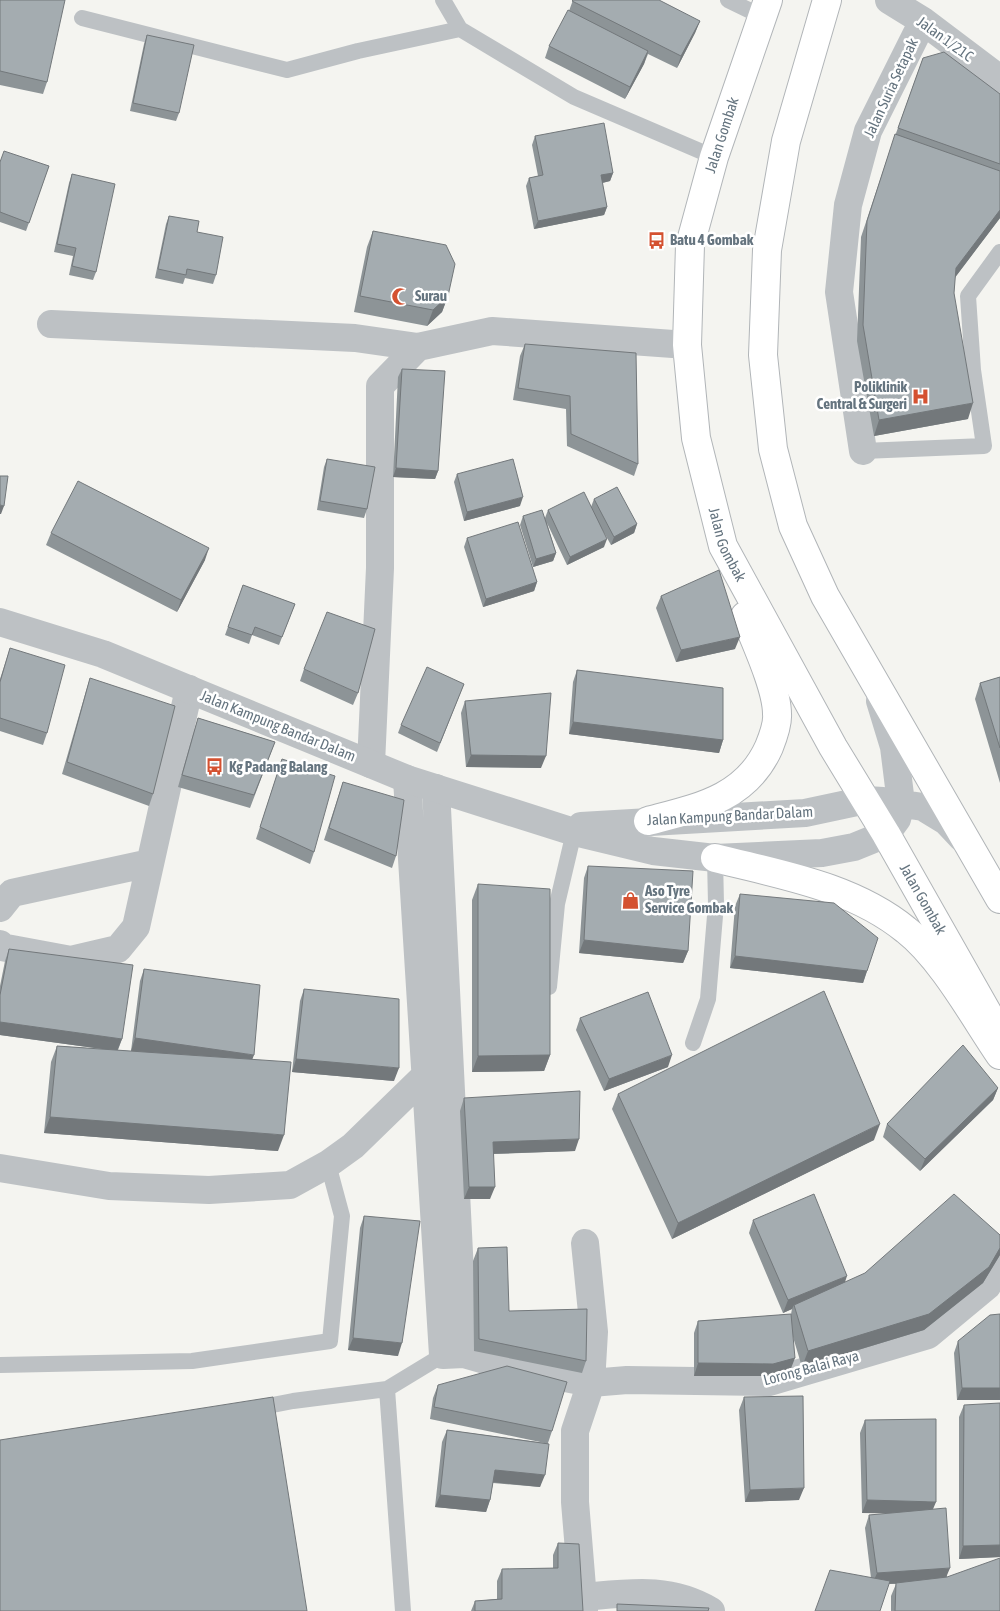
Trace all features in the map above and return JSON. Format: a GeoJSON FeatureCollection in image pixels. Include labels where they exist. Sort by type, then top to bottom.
{"type":"FeatureCollection","features":[{"type":"Feature","properties":{"kind":"main road"},"geometry":{"type":"LineString","coordinates":[[827,0],[786,141],[766,250],[763,355],[773,448],[793,526],[825,596],[996,885]]}},
{"type":"Feature","properties":{"kind":"main road","name":"Jalan Gombak"},"geometry":{"type":"LineString","coordinates":[[764,8],[714,157],[690,245],[687,345],[696,438],[723,546],[833,747],[886,834],[1000,1035]]}},
{"type":"Feature","properties":{"kind":"main road"},"geometry":{"type":"LineString","coordinates":[[648,821],[701,807],[730,794],[748,778],[764,758],[773,737],[777,714],[767,672],[742,610],[723,546]]}},
{"type":"Feature","properties":{"kind":"main road"},"geometry":{"type":"LineString","coordinates":[[715,858],[828,888],[875,907],[908,931],[932,956],[1000,1055]]}},
{"type":"Feature","properties":{"kind":"street","name":"Jalan 1/21C"},"geometry":{"type":"LineString","coordinates":[[889,0],[923,21],[1000,79]]}},
{"type":"Feature","properties":{"kind":"street","name":"Jalan Suria Setapak"},"geometry":{"type":"LineString","coordinates":[[863,451],[839,292],[848,205],[868,131],[923,21]]}},
{"type":"Feature","properties":{"kind":"street"},"geometry":{"type":"LineString","coordinates":[[52,324],[355,338],[418,347],[492,331],[687,345]]}},
{"type":"Feature","properties":{"kind":"street"},"geometry":{"type":"LineString","coordinates":[[371,764],[380,568],[380,386],[418,347]]}},
{"type":"Feature","properties":{"kind":"street","name":"Jalan Kampung Bandar Dalam"},"geometry":{"type":"LineString","coordinates":[[0,622],[103,654],[407,779],[566,830],[652,851],[715,858],[822,853],[854,847],[886,834]]}},
{"type":"Feature","properties":{"kind":"street"},"geometry":{"type":"LineString","coordinates":[[875,683],[894,747],[901,803],[897,819],[886,834]]}},
{"type":"Feature","properties":{"kind":"street"},"geometry":{"type":"LineString","coordinates":[[0,944],[1,947],[71,960],[118,949],[136,927],[189,689]]}},
{"type":"Feature","properties":{"kind":"street"},"geometry":{"type":"LineString","coordinates":[[407,779],[438,1073]]}},
{"type":"Feature","properties":{"kind":"street"},"geometry":{"type":"LineString","coordinates":[[436,788],[438,1073],[453,1354]]}},
{"type":"Feature","properties":{"kind":"street","name":"Jalan Kampung Bandar Dalam"},"geometry":{"type":"LineString","coordinates":[[566,830],[648,821],[805,813],[866,800],[923,807],[946,821],[973,849]]}},
{"type":"Feature","properties":{"kind":"street"},"geometry":{"type":"LineString","coordinates":[[0,908],[12,893],[150,863]]}},
{"type":"Feature","properties":{"kind":"street"},"geometry":{"type":"LineString","coordinates":[[0,1168],[109,1186],[209,1190],[290,1184],[328,1164],[354,1146],[438,1073]]}},
{"type":"Feature","properties":{"kind":"street"},"geometry":{"type":"LineString","coordinates":[[585,1243],[594,1332],[591,1383],[575,1431],[575,1502],[583,1604],[662,1592],[701,1605],[711,1611]]}},
{"type":"Feature","properties":{"kind":"street","name":"Lorong Balai Raya"},"geometry":{"type":"LineString","coordinates":[[453,1354],[549,1376],[591,1383],[628,1380],[769,1382],[928,1335],[987,1286],[1000,1266]]}},
{"type":"Feature","properties":{"kind":"lane"},"geometry":{"type":"LineString","coordinates":[[444,0],[460,29],[574,97],[714,157]]}},
{"type":"Feature","properties":{"kind":"lane"},"geometry":{"type":"LineString","coordinates":[[728,0],[764,8]]}},
{"type":"Feature","properties":{"kind":"lane"},"geometry":{"type":"LineString","coordinates":[[82,18],[287,70],[358,51],[460,29]]}},
{"type":"Feature","properties":{"kind":"lane"},"geometry":{"type":"LineString","coordinates":[[863,451],[984,446],[973,370],[968,296],[1000,252]]}},
{"type":"Feature","properties":{"kind":"lane"},"geometry":{"type":"LineString","coordinates":[[549,987],[566,830]]}},
{"type":"Feature","properties":{"kind":"lane"},"geometry":{"type":"LineString","coordinates":[[693,1043],[708,998],[716,904],[715,858]]}},
{"type":"Feature","properties":{"kind":"lane"},"geometry":{"type":"LineString","coordinates":[[0,1365],[192,1361],[330,1341],[342,1216],[328,1164]]}},
{"type":"Feature","properties":{"kind":"lane"},"geometry":{"type":"LineString","coordinates":[[240,1412],[293,1401],[387,1389],[453,1354]]}},
{"type":"Feature","properties":{"kind":"lane"},"geometry":{"type":"LineString","coordinates":[[387,1389],[403,1611]]}},
{"type":"Feature","properties":{"kind":"building"},"geometry":{"type":"Polygon","coordinates":[[[0,0],[65,0],[47,82],[0,71],[0,0]]]}},
{"type":"Feature","properties":{"kind":"building"},"geometry":{"type":"Polygon","coordinates":[[[573,0],[659,0],[700,21],[681,56],[573,0]]]}},
{"type":"Feature","properties":{"kind":"building"},"geometry":{"type":"Polygon","coordinates":[[[568,10],[648,51],[630,87],[549,46],[568,10]]]}},
{"type":"Feature","properties":{"kind":"building"},"geometry":{"type":"Polygon","coordinates":[[[147,35],[194,45],[179,113],[133,103],[147,35]]]}},
{"type":"Feature","properties":{"kind":"building"},"geometry":{"type":"Polygon","coordinates":[[[944,52],[1000,94],[1000,164],[898,128],[923,58],[944,52]]]}},
{"type":"Feature","properties":{"kind":"building"},"geometry":{"type":"Polygon","coordinates":[[[604,123],[613,173],[601,175],[607,207],[538,221],[529,178],[543,175],[535,136],[604,123]]]}},
{"type":"Feature","properties":{"kind":"building"},"geometry":{"type":"Polygon","coordinates":[[[895,134],[1000,171],[1000,210],[956,268],[954,293],[973,403],[879,420],[863,325],[867,221],[895,134]]]}},
{"type":"Feature","properties":{"kind":"building"},"geometry":{"type":"Polygon","coordinates":[[[4,151],[49,166],[29,223],[0,212],[0,162],[4,151]]]}},
{"type":"Feature","properties":{"kind":"building"},"geometry":{"type":"Polygon","coordinates":[[[72,174],[115,184],[96,272],[72,266],[76,248],[57,244],[72,174]]]}},
{"type":"Feature","properties":{"kind":"building"},"geometry":{"type":"Polygon","coordinates":[[[169,216],[199,221],[197,232],[223,237],[216,275],[187,269],[186,275],[158,269],[169,216]]]}},
{"type":"Feature","properties":{"kind":"building","name":"Surau"},"geometry":{"type":"Polygon","coordinates":[[[373,231],[446,245],[455,264],[448,296],[433,310],[360,296],[373,231]]]}},
{"type":"Feature","properties":{"kind":"building"},"geometry":{"type":"Polygon","coordinates":[[[525,344],[636,353],[638,464],[571,434],[570,396],[518,388],[525,344]]]}},
{"type":"Feature","properties":{"kind":"building"},"geometry":{"type":"Polygon","coordinates":[[[402,369],[445,371],[438,471],[396,468],[402,369]]]}},
{"type":"Feature","properties":{"kind":"building"},"geometry":{"type":"Polygon","coordinates":[[[327,459],[375,467],[367,509],[320,501],[327,459]]]}},
{"type":"Feature","properties":{"kind":"building"},"geometry":{"type":"Polygon","coordinates":[[[513,459],[523,497],[467,512],[457,474],[513,459]]]}},
{"type":"Feature","properties":{"kind":"building"},"geometry":{"type":"Polygon","coordinates":[[[0,476],[8,476],[4,506],[0,505],[0,476]]]}},
{"type":"Feature","properties":{"kind":"building"},"geometry":{"type":"Polygon","coordinates":[[[78,481],[209,548],[181,600],[51,533],[78,481]]]}},
{"type":"Feature","properties":{"kind":"building"},"geometry":{"type":"Polygon","coordinates":[[[617,487],[637,524],[614,537],[594,499],[617,487]]]}},
{"type":"Feature","properties":{"kind":"building"},"geometry":{"type":"Polygon","coordinates":[[[584,492],[607,539],[570,557],[548,510],[584,492]]]}},
{"type":"Feature","properties":{"kind":"building"},"geometry":{"type":"Polygon","coordinates":[[[542,510],[556,553],[536,559],[523,516],[542,510]]]}},
{"type":"Feature","properties":{"kind":"building"},"geometry":{"type":"Polygon","coordinates":[[[518,522],[537,582],[486,599],[467,538],[518,522]]]}},
{"type":"Feature","properties":{"kind":"building"},"geometry":{"type":"Polygon","coordinates":[[[719,570],[740,637],[681,650],[661,596],[719,570]]]}},
{"type":"Feature","properties":{"kind":"building"},"geometry":{"type":"Polygon","coordinates":[[[243,585],[295,604],[282,637],[255,627],[252,635],[228,627],[243,585]]]}},
{"type":"Feature","properties":{"kind":"building"},"geometry":{"type":"Polygon","coordinates":[[[327,612],[375,629],[358,693],[304,669],[327,612]]]}},
{"type":"Feature","properties":{"kind":"building"},"geometry":{"type":"Polygon","coordinates":[[[10,648],[65,665],[47,733],[0,718],[0,682],[10,648]]]}},
{"type":"Feature","properties":{"kind":"building"},"geometry":{"type":"Polygon","coordinates":[[[427,667],[464,684],[440,743],[401,725],[427,667]]]}},
{"type":"Feature","properties":{"kind":"building"},"geometry":{"type":"Polygon","coordinates":[[[577,670],[723,688],[723,740],[573,722],[577,670]]]}},
{"type":"Feature","properties":{"kind":"building"},"geometry":{"type":"Polygon","coordinates":[[[1000,677],[1000,748],[980,683],[1000,677]]]}},
{"type":"Feature","properties":{"kind":"building"},"geometry":{"type":"Polygon","coordinates":[[[90,678],[175,706],[153,794],[67,762],[90,678]]]}},
{"type":"Feature","properties":{"kind":"building"},"geometry":{"type":"Polygon","coordinates":[[[551,693],[546,756],[471,755],[465,701],[551,693]]]}},
{"type":"Feature","properties":{"kind":"building"},"geometry":{"type":"Polygon","coordinates":[[[198,718],[275,742],[254,795],[182,775],[198,718]]]}},
{"type":"Feature","properties":{"kind":"building"},"geometry":{"type":"Polygon","coordinates":[[[282,759],[335,776],[314,852],[260,827],[282,759]]]}},
{"type":"Feature","properties":{"kind":"building"},"geometry":{"type":"Polygon","coordinates":[[[343,782],[404,800],[396,856],[329,828],[343,782]]]}},
{"type":"Feature","properties":{"kind":"building"},"geometry":{"type":"Polygon","coordinates":[[[588,866],[693,871],[688,951],[584,940],[588,866]]]}},
{"type":"Feature","properties":{"kind":"building"},"geometry":{"type":"Polygon","coordinates":[[[478,884],[550,889],[550,1055],[478,1056],[478,884]]]}},
{"type":"Feature","properties":{"kind":"building"},"geometry":{"type":"Polygon","coordinates":[[[740,894],[834,903],[878,938],[867,971],[735,956],[740,894]]]}},
{"type":"Feature","properties":{"kind":"building"},"geometry":{"type":"Polygon","coordinates":[[[9,949],[133,965],[122,1039],[0,1022],[0,995],[9,949]]]}},
{"type":"Feature","properties":{"kind":"building"},"geometry":{"type":"Polygon","coordinates":[[[144,969],[260,985],[254,1055],[135,1038],[144,969]]]}},
{"type":"Feature","properties":{"kind":"building"},"geometry":{"type":"Polygon","coordinates":[[[304,989],[399,999],[399,1068],[296,1059],[304,989]]]}},
{"type":"Feature","properties":{"kind":"building"},"geometry":{"type":"Polygon","coordinates":[[[824,991],[880,1124],[678,1223],[618,1094],[824,991]]]}},
{"type":"Feature","properties":{"kind":"building"},"geometry":{"type":"Polygon","coordinates":[[[648,992],[672,1055],[609,1079],[580,1018],[648,992]]]}},
{"type":"Feature","properties":{"kind":"building"},"geometry":{"type":"Polygon","coordinates":[[[963,1045],[998,1088],[925,1159],[887,1124],[963,1045]]]}},
{"type":"Feature","properties":{"kind":"building"},"geometry":{"type":"Polygon","coordinates":[[[57,1046],[291,1062],[284,1135],[50,1117],[57,1046]]]}},
{"type":"Feature","properties":{"kind":"building"},"geometry":{"type":"Polygon","coordinates":[[[580,1091],[579,1139],[493,1142],[495,1187],[469,1187],[464,1098],[580,1091]]]}},
{"type":"Feature","properties":{"kind":"building"},"geometry":{"type":"Polygon","coordinates":[[[814,1194],[847,1276],[788,1300],[753,1220],[814,1194]]]}},
{"type":"Feature","properties":{"kind":"building"},"geometry":{"type":"Polygon","coordinates":[[[954,1194],[1000,1235],[1000,1248],[989,1267],[929,1314],[808,1351],[794,1305],[865,1273],[954,1194]]]}},
{"type":"Feature","properties":{"kind":"building"},"geometry":{"type":"Polygon","coordinates":[[[364,1216],[420,1221],[402,1343],[353,1338],[364,1216]]]}},
{"type":"Feature","properties":{"kind":"building"},"geometry":{"type":"Polygon","coordinates":[[[507,1247],[509,1311],[587,1309],[586,1361],[479,1339],[478,1248],[507,1247]]]}},
{"type":"Feature","properties":{"kind":"building"},"geometry":{"type":"Polygon","coordinates":[[[791,1314],[795,1358],[773,1364],[698,1363],[698,1321],[791,1314]]]}},
{"type":"Feature","properties":{"kind":"building"},"geometry":{"type":"Polygon","coordinates":[[[1000,1314],[1000,1388],[962,1388],[958,1341],[990,1315],[1000,1314]]]}},
{"type":"Feature","properties":{"kind":"building"},"geometry":{"type":"Polygon","coordinates":[[[507,1366],[567,1382],[552,1431],[434,1407],[438,1385],[507,1366]]]}},
{"type":"Feature","properties":{"kind":"building"},"geometry":{"type":"Polygon","coordinates":[[[803,1396],[804,1488],[750,1490],[744,1397],[803,1396]]]}},
{"type":"Feature","properties":{"kind":"building"},"geometry":{"type":"Polygon","coordinates":[[[273,1397],[307,1611],[0,1611],[0,1440],[273,1397]]]}},
{"type":"Feature","properties":{"kind":"building"},"geometry":{"type":"Polygon","coordinates":[[[1000,1403],[1000,1545],[963,1546],[964,1405],[1000,1403]]]}},
{"type":"Feature","properties":{"kind":"building"},"geometry":{"type":"Polygon","coordinates":[[[936,1419],[936,1502],[867,1500],[865,1420],[936,1419]]]}},
{"type":"Feature","properties":{"kind":"building"},"geometry":{"type":"Polygon","coordinates":[[[447,1430],[549,1444],[545,1475],[495,1470],[490,1500],[440,1495],[447,1430]]]}},
{"type":"Feature","properties":{"kind":"building"},"geometry":{"type":"Polygon","coordinates":[[[946,1508],[950,1568],[877,1573],[869,1515],[946,1508]]]}},
{"type":"Feature","properties":{"kind":"building"},"geometry":{"type":"Polygon","coordinates":[[[558,1543],[579,1544],[583,1611],[475,1611],[475,1601],[502,1599],[502,1569],[558,1568],[558,1543]]]}},
{"type":"Feature","properties":{"kind":"building"},"geometry":{"type":"Polygon","coordinates":[[[1000,1558],[1000,1611],[895,1611],[896,1583],[947,1577],[1000,1558]]]}},
{"type":"Feature","properties":{"kind":"building"},"geometry":{"type":"Polygon","coordinates":[[[830,1570],[890,1581],[880,1611],[815,1611],[830,1570]]]}},
{"type":"Feature","properties":{"kind":"building"},"geometry":{"type":"Polygon","coordinates":[[[617,1604],[709,1608],[708,1611],[617,1611],[617,1604]]]}},
{"type":"Feature","properties":{"kind":"place","name":"Batu 4 Gombak"},"geometry":{"type":"Point","coordinates":[656,240]}},
{"type":"Feature","properties":{"kind":"place","name":"Surau"},"geometry":{"type":"Point","coordinates":[401,296]}},
{"type":"Feature","properties":{"kind":"place","name":"Poliklinik Central & Surgeri"},"geometry":{"type":"Point","coordinates":[921,396]}},
{"type":"Feature","properties":{"kind":"place","name":"Kg Padang Balang"},"geometry":{"type":"Point","coordinates":[215,767]}},
{"type":"Feature","properties":{"kind":"place","name":"Aso Tyre Service Gombak"},"geometry":{"type":"Point","coordinates":[631,900]}}]}
